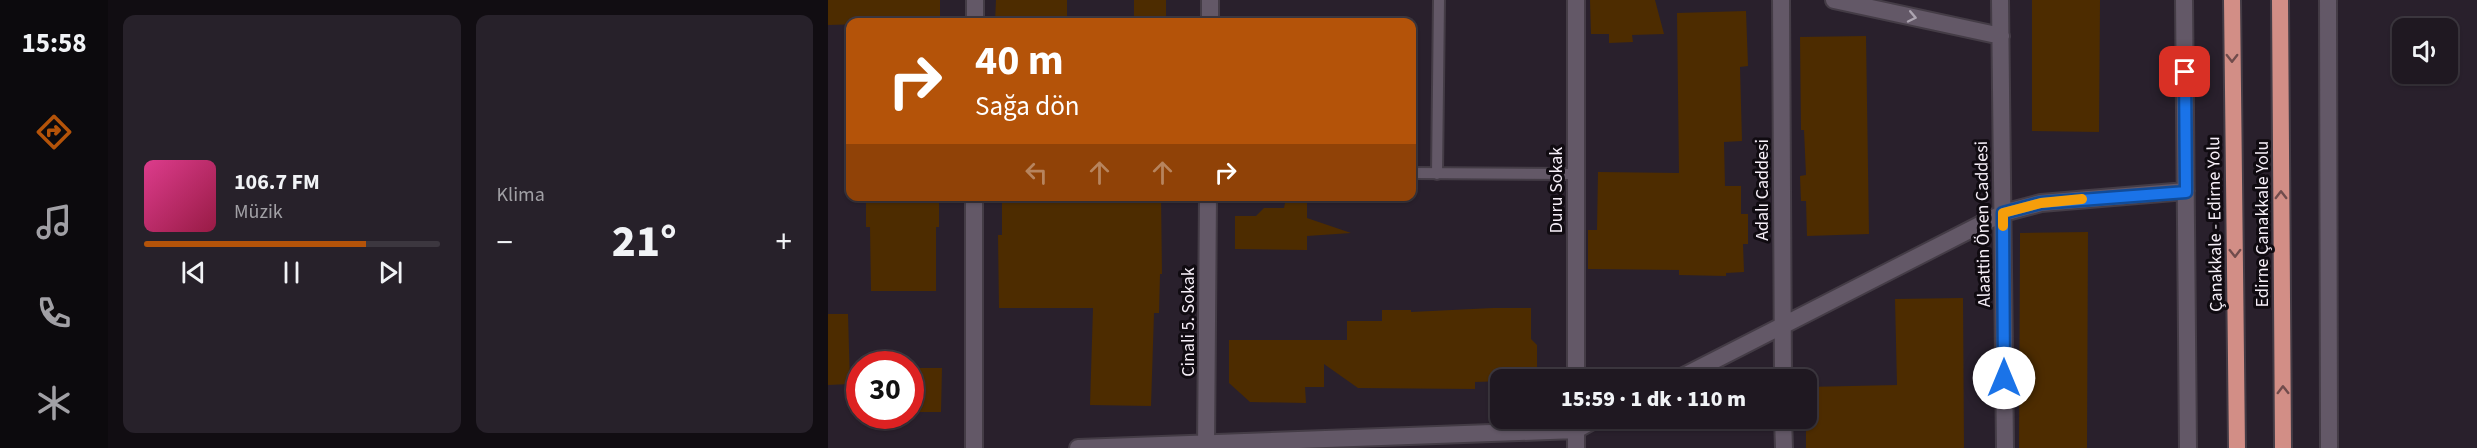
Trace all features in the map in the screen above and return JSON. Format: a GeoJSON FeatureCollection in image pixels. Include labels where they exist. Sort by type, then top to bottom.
{"type":"FeatureCollection","features":[{"type":"Feature","properties":{"kind":"highway","name":"Çanakkale - Edirne Yolu"},"geometry":{"type":"LineString","coordinates":[[2232,0],[2237,448]]}},
{"type":"Feature","properties":{"kind":"highway","name":"Edirne Çanakkale Yolu"},"geometry":{"type":"LineString","coordinates":[[2280,0],[2283,448]]}},
{"type":"Feature","properties":{"kind":"street"},"geometry":{"type":"LineString","coordinates":[[975,0],[975,18]]}},
{"type":"Feature","properties":{"kind":"street"},"geometry":{"type":"LineString","coordinates":[[1210,0],[1210,18]]}},
{"type":"Feature","properties":{"kind":"street","name":"Duru Sokak"},"geometry":{"type":"LineString","coordinates":[[1576,0],[1576,369]]}},
{"type":"Feature","properties":{"kind":"street","name":"Adalı Caddesi"},"geometry":{"type":"LineString","coordinates":[[1781,0],[1783,369]]}},
{"type":"Feature","properties":{"kind":"street"},"geometry":{"type":"LineString","coordinates":[[1834,0],[2001,36]]}},
{"type":"Feature","properties":{"kind":"street","name":"Alaattin Önen Caddesi"},"geometry":{"type":"LineString","coordinates":[[2001,0],[2005,448]]}},
{"type":"Feature","properties":{"kind":"street"},"geometry":{"type":"LineString","coordinates":[[2184,0],[2188,448]]}},
{"type":"Feature","properties":{"kind":"street"},"geometry":{"type":"LineString","coordinates":[[2328,0],[2330,448]]}},
{"type":"Feature","properties":{"kind":"street"},"geometry":{"type":"LineString","coordinates":[[1698,369],[2003,213],[2041,203],[2186,192]]}},
{"type":"Feature","properties":{"kind":"street"},"geometry":{"type":"LineString","coordinates":[[974,201],[974,448]]}},
{"type":"Feature","properties":{"kind":"street","name":"Cinali 5. Sokak"},"geometry":{"type":"LineString","coordinates":[[1206,446],[1208,201]]}},
{"type":"Feature","properties":{"kind":"street"},"geometry":{"type":"LineString","coordinates":[[1078,448],[1206,446],[1492,429]]}},
{"type":"Feature","properties":{"kind":"street"},"geometry":{"type":"LineString","coordinates":[[1576,429],[1576,448]]}},
{"type":"Feature","properties":{"kind":"street"},"geometry":{"type":"LineString","coordinates":[[1783,429],[1784,448]]}},
{"type":"Feature","properties":{"kind":"lane"},"geometry":{"type":"LineString","coordinates":[[1437,174],[1439,0]]}},
{"type":"Feature","properties":{"kind":"lane"},"geometry":{"type":"LineString","coordinates":[[1416,173],[1576,174]]}},
{"type":"Feature","properties":{"kind":"building"},"geometry":{"type":"Polygon","coordinates":[[[828,0],[940,0],[940,18],[846,18],[846,25],[828,25],[828,0]]]}},
{"type":"Feature","properties":{"kind":"building"},"geometry":{"type":"Polygon","coordinates":[[[996,0],[1067,0],[1067,18],[995,18],[996,0]]]}},
{"type":"Feature","properties":{"kind":"building"},"geometry":{"type":"Polygon","coordinates":[[[1134,0],[1166,0],[1166,18],[1134,18],[1134,0]]]}},
{"type":"Feature","properties":{"kind":"building"},"geometry":{"type":"Polygon","coordinates":[[[1590,0],[1655,0],[1664,34],[1632,35],[1633,42],[1609,43],[1609,34],[1591,34],[1590,0]]]}},
{"type":"Feature","properties":{"kind":"building"},"geometry":{"type":"Polygon","coordinates":[[[2032,0],[2100,0],[2099,132],[2032,131],[2032,0]]]}},
{"type":"Feature","properties":{"kind":"building"},"geometry":{"type":"Polygon","coordinates":[[[1746,11],[1748,66],[1740,67],[1742,141],[1724,142],[1725,186],[1741,186],[1741,214],[1748,214],[1748,244],[1743,244],[1744,272],[1726,273],[1726,276],[1679,275],[1679,270],[1588,269],[1588,230],[1597,230],[1598,172],[1679,173],[1677,13],[1746,11]]]}},
{"type":"Feature","properties":{"kind":"building"},"geometry":{"type":"Polygon","coordinates":[[[1866,36],[1869,234],[1807,236],[1806,201],[1801,201],[1800,176],[1806,175],[1804,130],[1801,130],[1800,37],[1866,36]]]}},
{"type":"Feature","properties":{"kind":"building"},"geometry":{"type":"Polygon","coordinates":[[[866,201],[939,201],[939,227],[936,227],[936,291],[871,291],[870,227],[866,227],[866,201]]]}},
{"type":"Feature","properties":{"kind":"building"},"geometry":{"type":"Polygon","coordinates":[[[1002,201],[1161,201],[1162,274],[1160,274],[1159,313],[1154,313],[1151,406],[1090,405],[1093,308],[999,308],[998,235],[1002,235],[1002,201]]]}},
{"type":"Feature","properties":{"kind":"building"},"geometry":{"type":"Polygon","coordinates":[[[1285,203],[1307,203],[1307,218],[1351,233],[1307,236],[1307,250],[1235,249],[1235,216],[1256,216],[1264,208],[1284,208],[1285,203]]]}},
{"type":"Feature","properties":{"kind":"building"},"geometry":{"type":"Polygon","coordinates":[[[2088,232],[2087,448],[2019,448],[2020,233],[2088,232]]]}},
{"type":"Feature","properties":{"kind":"building"},"geometry":{"type":"Polygon","coordinates":[[[1963,298],[1964,448],[1806,448],[1806,429],[1817,429],[1817,387],[1897,385],[1895,299],[1963,298]]]}},
{"type":"Feature","properties":{"kind":"building"},"geometry":{"type":"Polygon","coordinates":[[[1531,308],[1531,339],[1537,345],[1537,369],[1490,369],[1490,381],[1475,382],[1475,389],[1358,388],[1324,364],[1324,387],[1305,387],[1306,403],[1250,402],[1229,383],[1229,340],[1347,340],[1347,321],[1382,321],[1382,310],[1411,310],[1411,312],[1531,308]]]}},
{"type":"Feature","properties":{"kind":"building"},"geometry":{"type":"Polygon","coordinates":[[[828,314],[848,314],[849,351],[846,351],[846,384],[828,385],[828,314]]]}},
{"type":"Feature","properties":{"kind":"building"},"geometry":{"type":"Polygon","coordinates":[[[924,368],[942,368],[941,412],[924,412],[924,368]]]}},
{"type":"Feature","properties":{"kind":"slow traffic"},"geometry":{"type":"LineString","coordinates":[[2003,226],[2003,213],[2019,207],[2082,199]]}},
{"type":"Feature","properties":{"kind":"route"},"geometry":{"type":"LineString","coordinates":[[2004,378],[2003,213],[2019,207],[2066,200],[2186,192],[2185,72]]}}]}
